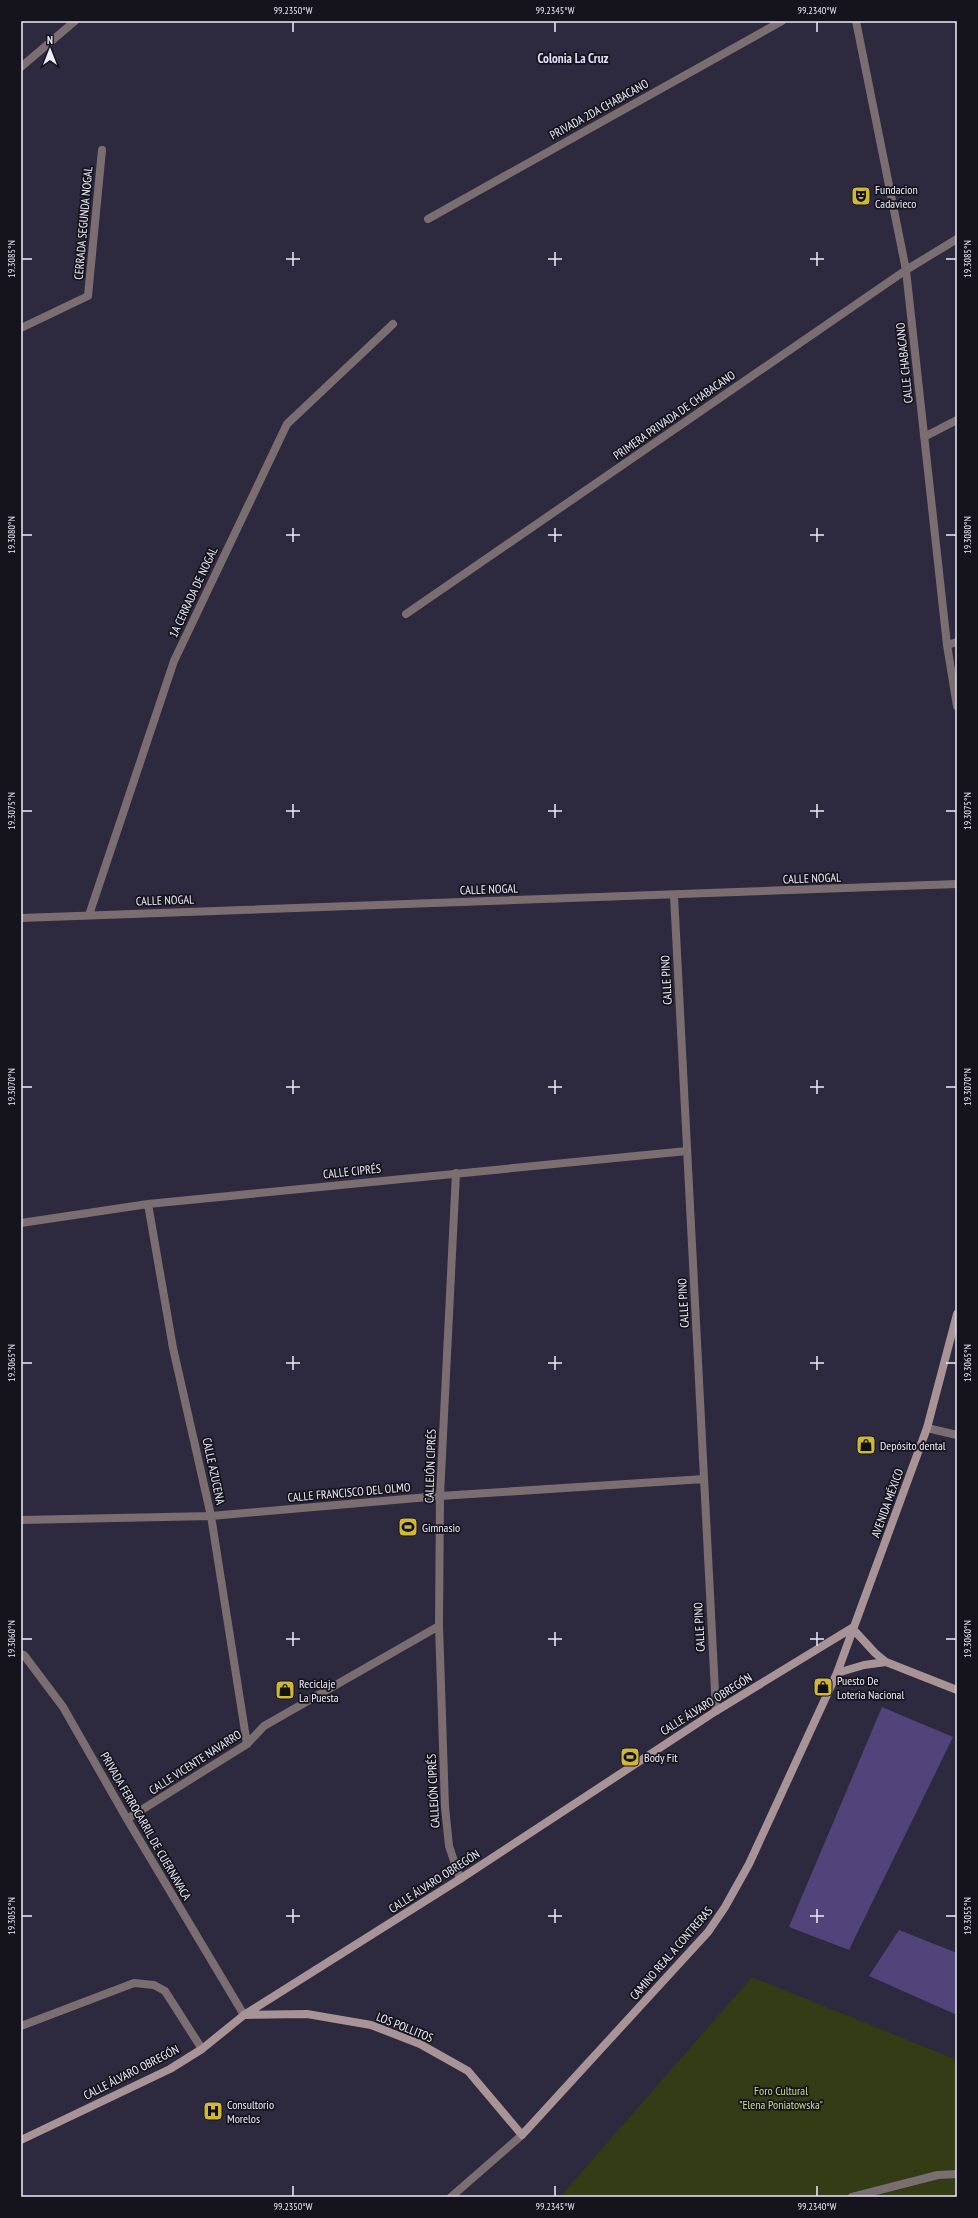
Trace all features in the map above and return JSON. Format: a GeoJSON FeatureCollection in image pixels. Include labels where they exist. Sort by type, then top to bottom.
{"type":"FeatureCollection","features":[{"type":"Feature","properties":{"kind":"street"},"geometry":{"type":"LineString","coordinates":[[21,67],[75,21]]}},
{"type":"Feature","properties":{"kind":"street","name":"PRIVADA 2DA CHABACANO"},"geometry":{"type":"LineString","coordinates":[[428,219],[782,21]]}},
{"type":"Feature","properties":{"kind":"street","name":"CALLE CHABACANO"},"geometry":{"type":"LineString","coordinates":[[856,21],[906,270],[947,645],[957,706]]}},
{"type":"Feature","properties":{"kind":"street","name":"CERRADA SEGUNDA NOGAL"},"geometry":{"type":"LineString","coordinates":[[21,328],[88,296],[102,150]]}},
{"type":"Feature","properties":{"kind":"street","name":"PRIMERA PRIVADA DE CHABACANO"},"geometry":{"type":"LineString","coordinates":[[406,614],[906,270],[957,239]]}},
{"type":"Feature","properties":{"kind":"street","name":"1A CERRADA DE NOGAL"},"geometry":{"type":"LineString","coordinates":[[89,915],[174,661],[287,424],[393,324]]}},
{"type":"Feature","properties":{"kind":"street"},"geometry":{"type":"LineString","coordinates":[[924,436],[957,420]]}},
{"type":"Feature","properties":{"kind":"street"},"geometry":{"type":"LineString","coordinates":[[947,645],[957,642]]}},
{"type":"Feature","properties":{"kind":"street","name":"CALLE NOGAL"},"geometry":{"type":"LineString","coordinates":[[21,918],[957,884]]}},
{"type":"Feature","properties":{"kind":"street","name":"CALLE PINO"},"geometry":{"type":"LineString","coordinates":[[674,895],[716,1711]]}},
{"type":"Feature","properties":{"kind":"street","name":"CALLE CIPRÉS"},"geometry":{"type":"LineString","coordinates":[[21,1223],[148,1204],[687,1151]]}},
{"type":"Feature","properties":{"kind":"street","name":"CALLEJÓN CIPRÉS"},"geometry":{"type":"LineString","coordinates":[[456,1173],[440,1496],[439,1626],[445,1807],[449,1846],[460,1879]]}},
{"type":"Feature","properties":{"kind":"street","name":"CALLE AZUCENA"},"geometry":{"type":"LineString","coordinates":[[148,1204],[173,1348],[211,1516],[247,1744]]}},
{"type":"Feature","properties":{"kind":"street","name":"AVENIDA MÉXICO"},"geometry":{"type":"LineString","coordinates":[[852,1628],[927,1428],[957,1314]]}},
{"type":"Feature","properties":{"kind":"street"},"geometry":{"type":"LineString","coordinates":[[927,1428],[957,1435]]}},
{"type":"Feature","properties":{"kind":"street","name":"CALLE FRANCISCO DEL OLMO"},"geometry":{"type":"LineString","coordinates":[[21,1520],[211,1516],[440,1496],[704,1479]]}},
{"type":"Feature","properties":{"kind":"street","name":"CALLE VICENTE NAVARRO"},"geometry":{"type":"LineString","coordinates":[[127,1820],[247,1744],[264,1726],[439,1626]]}},
{"type":"Feature","properties":{"kind":"street"},"geometry":{"type":"LineString","coordinates":[[852,1628],[866,1645],[886,1662],[957,1690]]}},
{"type":"Feature","properties":{"kind":"street","name":"CAMINO REAL A CONTRERAS"},"geometry":{"type":"LineString","coordinates":[[451,2197],[522,2135],[688,1954],[725,1907],[749,1864],[837,1673],[852,1628]]}},
{"type":"Feature","properties":{"kind":"street","name":"CALLE ÁLVARO OBREGÓN"},"geometry":{"type":"LineString","coordinates":[[21,2140],[170,2069],[202,2049],[244,2015],[460,1879],[716,1711],[852,1628]]}},
{"type":"Feature","properties":{"kind":"street","name":"PRIVADA FERROCARRIL DE CUERNAVACA"},"geometry":{"type":"LineString","coordinates":[[21,1654],[24,1655],[63,1707],[127,1820],[244,2015]]}},
{"type":"Feature","properties":{"kind":"street"},"geometry":{"type":"LineString","coordinates":[[837,1673],[864,1665],[886,1662]]}},
{"type":"Feature","properties":{"kind":"street"},"geometry":{"type":"LineString","coordinates":[[21,2026],[134,1983],[154,1985],[164,1991],[202,2049]]}},
{"type":"Feature","properties":{"kind":"street","name":"LOS POLLITOS"},"geometry":{"type":"LineString","coordinates":[[244,2015],[307,2014],[371,2026],[420,2044],[468,2071],[522,2135]]}},
{"type":"Feature","properties":{"kind":"street"},"geometry":{"type":"LineString","coordinates":[[852,2197],[938,2175],[957,2174]]}},
{"type":"Feature","properties":{"kind":"green space","name":"Foro Cultural \"Elena Poniatowska\""},"geometry":{"type":"Polygon","coordinates":[[[752,1977],[957,2060],[957,2197],[560,2197],[752,1977]]]}},
{"type":"Feature","properties":{"kind":"building"},"geometry":{"type":"Polygon","coordinates":[[[882,1707],[953,1737],[849,1950],[789,1927],[882,1707]]]}},
{"type":"Feature","properties":{"kind":"building"},"geometry":{"type":"Polygon","coordinates":[[[899,1930],[957,1953],[957,2015],[869,1976],[899,1930]]]}},
{"type":"Feature","properties":{"kind":"place","name":"Fundacion Cadavieco"},"geometry":{"type":"Point","coordinates":[861,196]}},
{"type":"Feature","properties":{"kind":"place","name":"Depósito dental"},"geometry":{"type":"Point","coordinates":[866,1445]}},
{"type":"Feature","properties":{"kind":"place","name":"Gimnasio"},"geometry":{"type":"Point","coordinates":[408,1527]}},
{"type":"Feature","properties":{"kind":"place","name":"Puesto De Loteria Nacional"},"geometry":{"type":"Point","coordinates":[823,1687]}},
{"type":"Feature","properties":{"kind":"place","name":"Reciclaje La Puesta"},"geometry":{"type":"Point","coordinates":[285,1690]}},
{"type":"Feature","properties":{"kind":"place","name":"Body Fit"},"geometry":{"type":"Point","coordinates":[630,1757]}},
{"type":"Feature","properties":{"kind":"place","name":"Consultorio Morelos"},"geometry":{"type":"Point","coordinates":[213,2111]}},
{"type":"Feature","properties":{"kind":"district","name":"Colonia La Cruz"},"geometry":{"type":"Point","coordinates":[573,58]}}]}
